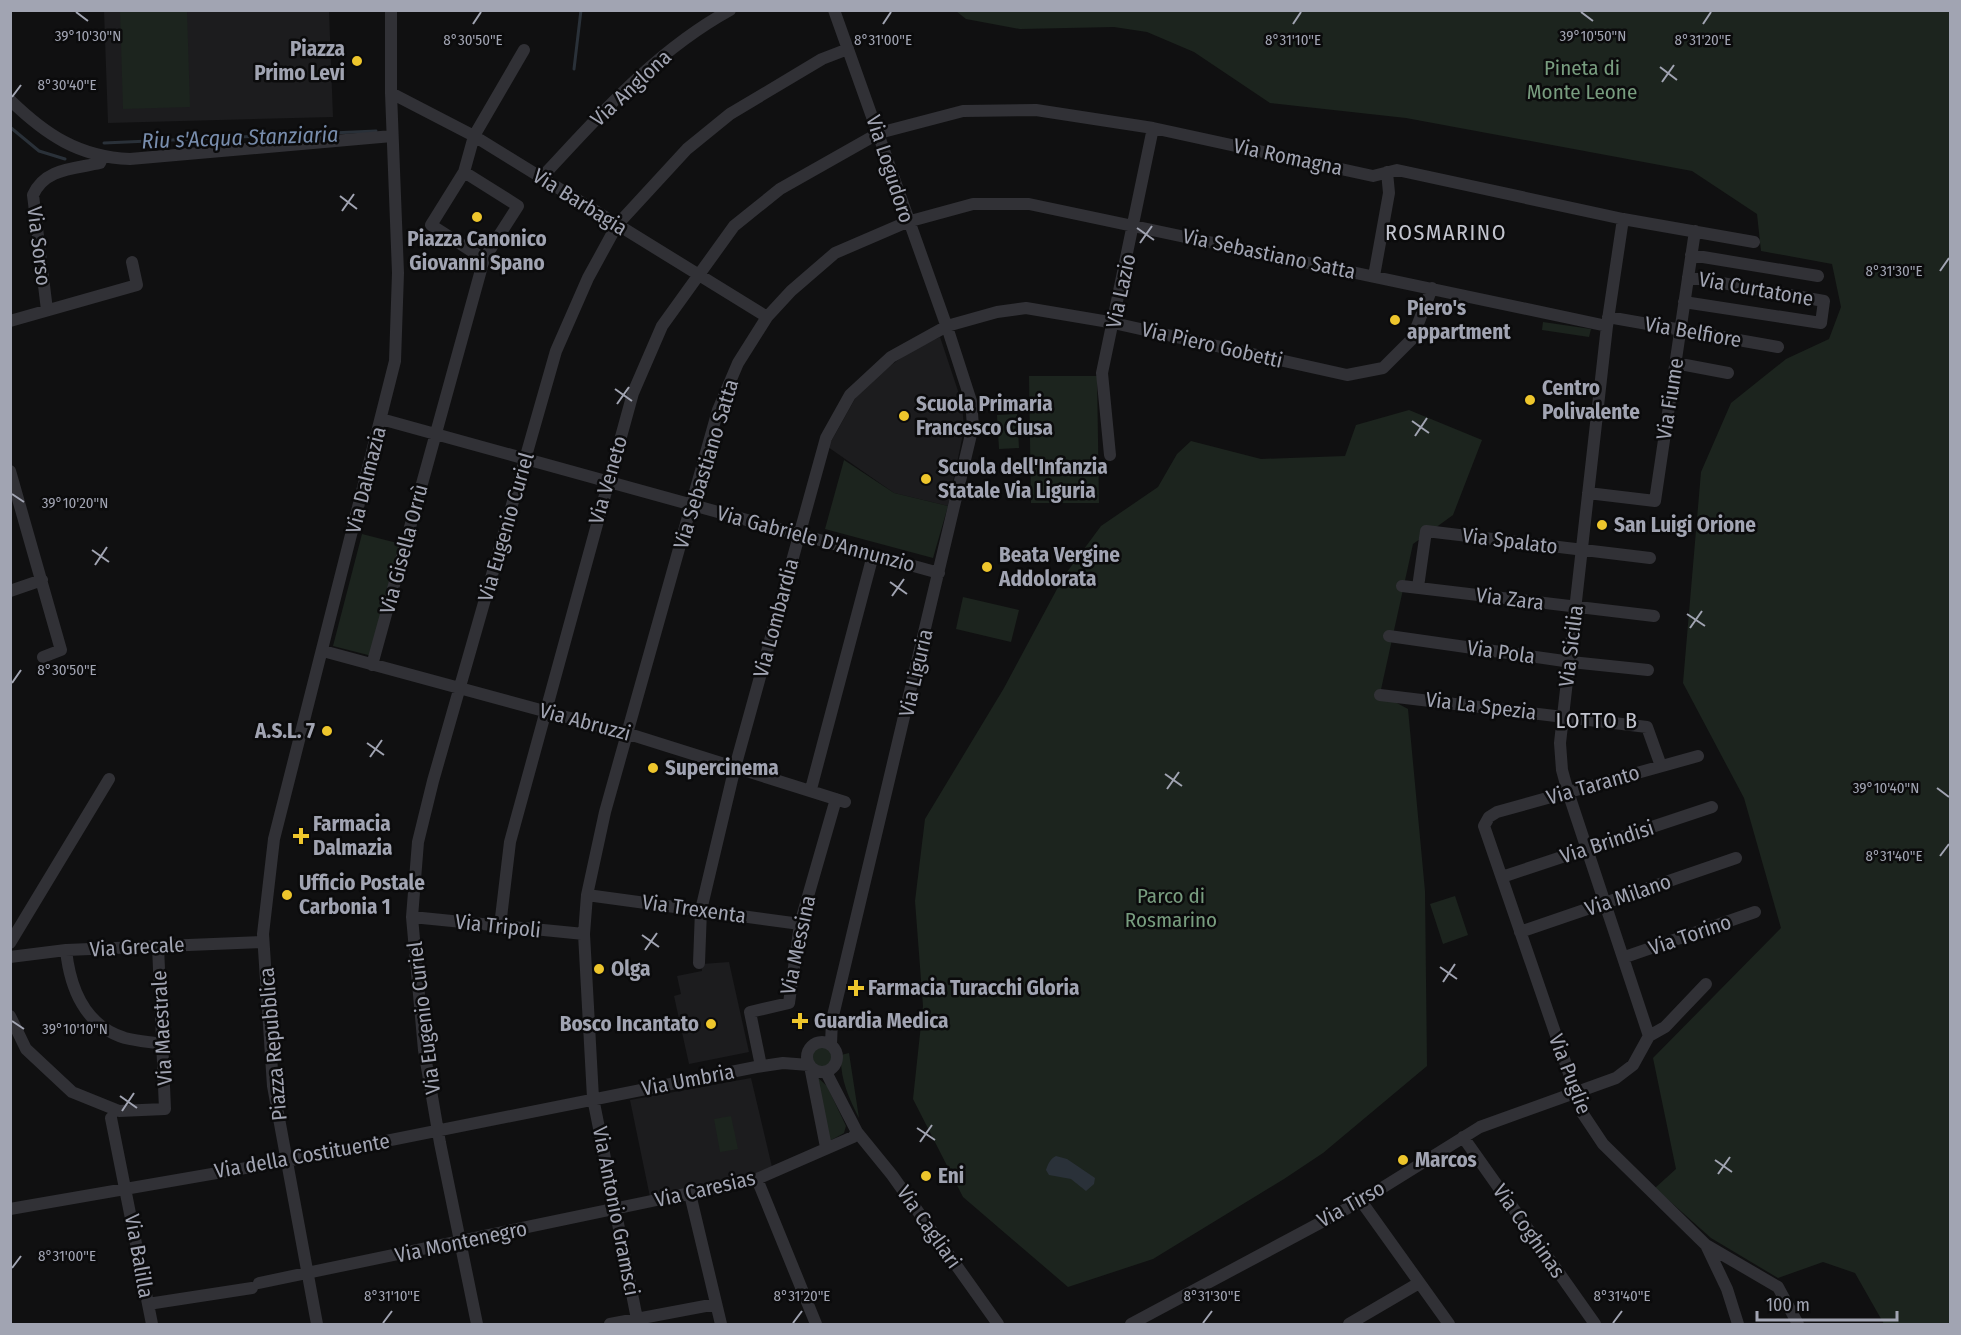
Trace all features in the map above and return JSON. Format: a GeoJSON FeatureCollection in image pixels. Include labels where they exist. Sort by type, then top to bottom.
{"type":"FeatureCollection","features":[{"type":"Feature","properties":{"kind":"street","name":"Via Dalmazia"},"geometry":{"type":"LineString","coordinates":[[263,942],[274,839],[395,361],[398,273],[392,136],[390,10]]}},
{"type":"Feature","properties":{"kind":"street","name":"Via Anglona"},"geometry":{"type":"LineString","coordinates":[[542,177],[621,92],[699,28],[730,10]]}},
{"type":"Feature","properties":{"kind":"street","name":"Via Logudoro"},"geometry":{"type":"LineString","coordinates":[[834,10],[879,133],[907,222],[947,326]]}},
{"type":"Feature","properties":{"kind":"street","name":"Via Eugenio Curiel"},"geometry":{"type":"LineString","coordinates":[[477,1324],[424,1050],[412,917],[418,842],[459,688],[556,351],[588,278],[617,225],[687,148],[730,114],[822,58],[848,49]]}},
{"type":"Feature","properties":{"kind":"street"},"geometry":{"type":"LineString","coordinates":[[464,172],[518,206],[484,259],[431,225],[464,172],[474,136],[525,50]]}},
{"type":"Feature","properties":{"kind":"street","name":"Via Barbagia"},"geometry":{"type":"LineString","coordinates":[[391,93],[474,136],[766,317]]}},
{"type":"Feature","properties":{"kind":"street"},"geometry":{"type":"LineString","coordinates":[[10,100],[54,138],[102,158],[130,159],[392,136]]}},
{"type":"Feature","properties":{"kind":"street","name":"Via Romagna"},"geometry":{"type":"LineString","coordinates":[[879,133],[963,111],[1036,110],[1153,128],[1373,176],[1397,170],[1623,219],[1754,242]]}},
{"type":"Feature","properties":{"kind":"street","name":"Via Lazio"},"geometry":{"type":"LineString","coordinates":[[1110,455],[1102,373],[1135,226],[1153,128]]}},
{"type":"Feature","properties":{"kind":"street","name":"Via Veneto"},"geometry":{"type":"LineString","coordinates":[[500,926],[510,842],[544,711],[633,393],[662,326],[697,274],[735,226],[780,189],[879,133]]}},
{"type":"Feature","properties":{"kind":"street","name":"Via Sorso"},"geometry":{"type":"LineString","coordinates":[[47,310],[33,195],[39,182],[52,174],[100,163],[102,158]]}},
{"type":"Feature","properties":{"kind":"street"},"geometry":{"type":"LineString","coordinates":[[1374,276],[1389,193],[1387,172]]}},
{"type":"Feature","properties":{"kind":"street","name":"Via Sebastiano Satta"},"geometry":{"type":"LineString","coordinates":[[593,1098],[584,934],[587,895],[605,812],[630,734],[718,411],[738,363],[766,317],[791,291],[835,254],[907,222],[973,204],[1029,204],[1432,288],[1607,321]]}},
{"type":"Feature","properties":{"kind":"street","name":"Via Sicilia"},"geometry":{"type":"LineString","coordinates":[[1623,219],[1607,321],[1560,743],[1562,771],[1568,792],[1625,957],[1649,1036]]}},
{"type":"Feature","properties":{"kind":"street","name":"Via Fiume"},"geometry":{"type":"LineString","coordinates":[[1588,494],[1655,501],[1695,231]]}},
{"type":"Feature","properties":{"kind":"street"},"geometry":{"type":"LineString","coordinates":[[1691,255],[1818,276]]}},
{"type":"Feature","properties":{"kind":"street","name":"Via Gisella Orrù"},"geometry":{"type":"LineString","coordinates":[[372,665],[484,259]]}},
{"type":"Feature","properties":{"kind":"street"},"geometry":{"type":"LineString","coordinates":[[10,321],[137,285],[132,262]]}},
{"type":"Feature","properties":{"kind":"street","name":"Via Curtatone"},"geometry":{"type":"LineString","coordinates":[[1684,302],[1821,323],[1824,301],[1688,277]]}},
{"type":"Feature","properties":{"kind":"street","name":"Via Piero Gobetti"},"geometry":{"type":"LineString","coordinates":[[947,326],[997,312],[1026,308],[1114,323],[1347,375],[1383,368],[1412,339],[1432,288]]}},
{"type":"Feature","properties":{"kind":"street","name":"Via Belfiore"},"geometry":{"type":"LineString","coordinates":[[1607,321],[1680,330],[1778,347]]}},
{"type":"Feature","properties":{"kind":"street","name":"Via Lombardia"},"geometry":{"type":"LineString","coordinates":[[699,963],[701,910],[736,766],[826,438],[850,395],[891,357],[947,326]]}},
{"type":"Feature","properties":{"kind":"street","name":"Via Liguria"},"geometry":{"type":"LineString","coordinates":[[821,1044],[832,1020],[973,426],[971,401],[947,326]]}},
{"type":"Feature","properties":{"kind":"street"},"geometry":{"type":"LineString","coordinates":[[1675,363],[1728,373]]}},
{"type":"Feature","properties":{"kind":"street","name":"Via Gabriele D'Annunzio"},"geometry":{"type":"LineString","coordinates":[[381,419],[939,573]]}},
{"type":"Feature","properties":{"kind":"street"},"geometry":{"type":"LineString","coordinates":[[10,471],[61,650],[43,657]]}},
{"type":"Feature","properties":{"kind":"street","name":"Via Spalato"},"geometry":{"type":"LineString","coordinates":[[1418,587],[1426,531],[1650,558]]}},
{"type":"Feature","properties":{"kind":"street"},"geometry":{"type":"LineString","coordinates":[[811,789],[873,555]]}},
{"type":"Feature","properties":{"kind":"street"},"geometry":{"type":"LineString","coordinates":[[10,591],[42,580]]}},
{"type":"Feature","properties":{"kind":"street","name":"Via Zara"},"geometry":{"type":"LineString","coordinates":[[1402,586],[1653,616]]}},
{"type":"Feature","properties":{"kind":"street","name":"Via Pola"},"geometry":{"type":"LineString","coordinates":[[1389,636],[1648,670]]}},
{"type":"Feature","properties":{"kind":"street","name":"Via Abruzzi"},"geometry":{"type":"LineString","coordinates":[[323,651],[630,734],[811,789],[841,801]]}},
{"type":"Feature","properties":{"kind":"street","name":"Via La Spezia"},"geometry":{"type":"LineString","coordinates":[[1380,695],[1647,727],[1661,766]]}},
{"type":"Feature","properties":{"kind":"street","name":"Via Taranto"},"geometry":{"type":"LineString","coordinates":[[1489,817],[1568,792],[1698,756]]}},
{"type":"Feature","properties":{"kind":"street"},"geometry":{"type":"LineString","coordinates":[[13,938],[109,779]]}},
{"type":"Feature","properties":{"kind":"street","name":"Via Messina"},"geometry":{"type":"LineString","coordinates":[[761,1066],[750,1012],[789,1003],[800,924],[841,801]]}},
{"type":"Feature","properties":{"kind":"street","name":"Via Brindisi"},"geometry":{"type":"LineString","coordinates":[[1502,877],[1712,807]]}},
{"type":"Feature","properties":{"kind":"street","name":"Via Puglie"},"geometry":{"type":"LineString","coordinates":[[1489,817],[1484,826],[1583,1114],[1603,1144],[1706,1245],[1727,1289],[1738,1324]]}},
{"type":"Feature","properties":{"kind":"street","name":"Via Milano"},"geometry":{"type":"LineString","coordinates":[[1520,932],[1736,858]]}},
{"type":"Feature","properties":{"kind":"street","name":"Via Trexenta"},"geometry":{"type":"LineString","coordinates":[[587,895],[800,924]]}},
{"type":"Feature","properties":{"kind":"street","name":"Via Torino"},"geometry":{"type":"LineString","coordinates":[[1625,957],[1755,912]]}},
{"type":"Feature","properties":{"kind":"street","name":"Via Tripoli"},"geometry":{"type":"LineString","coordinates":[[412,917],[584,934]]}},
{"type":"Feature","properties":{"kind":"street","name":"Via Grecale"},"geometry":{"type":"LineString","coordinates":[[10,957],[66,950],[263,942]]}},
{"type":"Feature","properties":{"kind":"street","name":"Piazza Repubblica"},"geometry":{"type":"LineString","coordinates":[[263,942],[273,1086],[317,1324]]}},
{"type":"Feature","properties":{"kind":"street","name":"Via Maestrale"},"geometry":{"type":"LineString","coordinates":[[10,1016],[26,1049],[72,1092],[119,1111],[165,1110],[158,946]]}},
{"type":"Feature","properties":{"kind":"street"},"geometry":{"type":"LineString","coordinates":[[66,950],[75,995],[93,1019],[124,1037],[162,1044]]}},
{"type":"Feature","properties":{"kind":"street"},"geometry":{"type":"LineString","coordinates":[[1575,1092],[1616,1078],[1633,1065],[1649,1036],[1665,1027],[1706,984]]}},
{"type":"Feature","properties":{"kind":"street"},"geometry":{"type":"LineString","coordinates":[[810,1066],[816,1071],[831,1068],[837,1053],[821,1044],[807,1055],[826,1147]]}},
{"type":"Feature","properties":{"kind":"street","name":"Via Umbria"},"geometry":{"type":"LineString","coordinates":[[783,1063],[821,1044]]}},
{"type":"Feature","properties":{"kind":"street","name":"Via Umbria"},"geometry":{"type":"LineString","coordinates":[[593,1098],[761,1066],[783,1063],[810,1066]]}},
{"type":"Feature","properties":{"kind":"street","name":"Via Cagliari"},"geometry":{"type":"LineString","coordinates":[[831,1068],[857,1132],[892,1175],[998,1324]]}},
{"type":"Feature","properties":{"kind":"street","name":"Via Tirso"},"geometry":{"type":"LineString","coordinates":[[1131,1324],[1361,1201],[1480,1127],[1575,1092]]}},
{"type":"Feature","properties":{"kind":"street","name":"Via della Costituente"},"geometry":{"type":"LineString","coordinates":[[10,1209],[286,1161],[593,1098]]}},
{"type":"Feature","properties":{"kind":"street","name":"Via Antonio Gramsci"},"geometry":{"type":"LineString","coordinates":[[593,1098],[638,1323]]}},
{"type":"Feature","properties":{"kind":"street","name":"Via Balilla"},"geometry":{"type":"LineString","coordinates":[[111,1118],[127,1187],[152,1324]]}},
{"type":"Feature","properties":{"kind":"street","name":"Via Caresias"},"geometry":{"type":"LineString","coordinates":[[614,1209],[757,1179],[853,1137],[857,1132]]}},
{"type":"Feature","properties":{"kind":"street","name":"Via Coghinas"},"geometry":{"type":"LineString","coordinates":[[1463,1137],[1595,1324]]}},
{"type":"Feature","properties":{"kind":"street"},"geometry":{"type":"LineString","coordinates":[[757,1179],[816,1324]]}},
{"type":"Feature","properties":{"kind":"street"},"geometry":{"type":"LineString","coordinates":[[690,1194],[721,1324]]}},
{"type":"Feature","properties":{"kind":"street"},"geometry":{"type":"LineString","coordinates":[[1361,1201],[1449,1324]]}},
{"type":"Feature","properties":{"kind":"street","name":"Via Montenegro"},"geometry":{"type":"LineString","coordinates":[[148,1304],[255,1286],[614,1209]]}},
{"type":"Feature","properties":{"kind":"street"},"geometry":{"type":"LineString","coordinates":[[1706,1245],[1778,1287],[1798,1324]]}},
{"type":"Feature","properties":{"kind":"street"},"geometry":{"type":"LineString","coordinates":[[1349,1324],[1419,1283]]}},
{"type":"Feature","properties":{"kind":"street"},"geometry":{"type":"LineString","coordinates":[[610,1324],[638,1323],[716,1304]]}},
{"type":"Feature","properties":{"kind":"shaded area"},"geometry":{"type":"Polygon","coordinates":[[[104,11],[329,11],[333,117],[108,123],[104,11]]]}},
{"type":"Feature","properties":{"kind":"shaded area","name":"Scuola Primaria Francesco Ciusa"},"geometry":{"type":"Polygon","coordinates":[[[940,337],[962,403],[964,429],[948,506],[894,493],[828,447],[856,397],[879,374],[909,352],[940,337]]]}},
{"type":"Feature","properties":{"kind":"shaded area","name":"Bosco Incantato"},"geometry":{"type":"Polygon","coordinates":[[[729,962],[749,1052],[689,1064],[674,996],[681,994],[677,976],[702,971],[702,964],[729,962]]]}},
{"type":"Feature","properties":{"kind":"shaded area"},"geometry":{"type":"Polygon","coordinates":[[[751,1078],[772,1167],[754,1175],[650,1197],[630,1100],[751,1078]]]}},
{"type":"Feature","properties":{"kind":"shaded area"},"geometry":{"type":"Polygon","coordinates":[[[1056,1156],[1067,1159],[1095,1178],[1094,1184],[1086,1191],[1071,1179],[1049,1175],[1046,1170],[1056,1156]]]}},
{"type":"Feature","properties":{"kind":"green space"},"geometry":{"type":"Polygon","coordinates":[[[120,11],[187,11],[190,107],[123,109],[120,11]]]}},
{"type":"Feature","properties":{"kind":"green space","name":"Pineta di Monte Leone"},"geometry":{"type":"Polygon","coordinates":[[[956,11],[1950,11],[1950,1324],[1884,1324],[1855,1273],[1823,1262],[1778,1278],[1711,1238],[1655,1188],[1676,1169],[1653,1058],[1781,928],[1744,798],[1683,683],[1701,472],[1731,403],[1786,359],[1829,339],[1841,307],[1832,264],[1761,251],[1757,214],[1692,171],[1406,118],[1270,103],[1194,52],[1147,32],[1114,27],[1020,29],[966,19],[956,11]]]}},
{"type":"Feature","properties":{"kind":"green space"},"geometry":{"type":"Polygon","coordinates":[[[1543,322],[1591,329],[1589,337],[1542,330],[1543,322]]]}},
{"type":"Feature","properties":{"kind":"green space"},"geometry":{"type":"Polygon","coordinates":[[[1029,376],[1097,376],[1099,503],[1031,503],[1029,376]]]}},
{"type":"Feature","properties":{"kind":"green space","name":"Parco di Rosmarino"},"geometry":{"type":"Polygon","coordinates":[[[1409,410],[1482,440],[1453,515],[1413,544],[1380,694],[1408,709],[1425,891],[1427,1066],[1323,1153],[1284,1179],[1153,1259],[1068,1287],[963,1197],[913,1099],[923,1006],[915,901],[925,819],[1004,688],[1064,576],[1101,526],[1158,487],[1177,454],[1191,441],[1261,459],[1345,456],[1356,425],[1409,410]]]}},
{"type":"Feature","properties":{"kind":"green space"},"geometry":{"type":"Polygon","coordinates":[[[1017,414],[1019,448],[999,449],[997,415],[1017,414]]]}},
{"type":"Feature","properties":{"kind":"green space"},"geometry":{"type":"Polygon","coordinates":[[[844,460],[894,493],[948,506],[933,558],[825,529],[844,460]]]}},
{"type":"Feature","properties":{"kind":"green space"},"geometry":{"type":"Polygon","coordinates":[[[362,534],[401,544],[372,656],[333,646],[362,534]]]}},
{"type":"Feature","properties":{"kind":"green space"},"geometry":{"type":"Polygon","coordinates":[[[963,597],[1019,610],[1011,642],[956,629],[963,597]]]}},
{"type":"Feature","properties":{"kind":"green space"},"geometry":{"type":"Polygon","coordinates":[[[1455,896],[1468,935],[1443,944],[1430,904],[1455,896]]]}},
{"type":"Feature","properties":{"kind":"green space"},"geometry":{"type":"Polygon","coordinates":[[[822,1046],[830,1049],[833,1057],[830,1065],[822,1068],[814,1065],[811,1057],[814,1049],[822,1046]]]}},
{"type":"Feature","properties":{"kind":"green space"},"geometry":{"type":"Polygon","coordinates":[[[849,1053],[859,1118],[843,1080],[841,1055],[849,1053]]]}},
{"type":"Feature","properties":{"kind":"green space"},"geometry":{"type":"Polygon","coordinates":[[[817,1077],[827,1086],[846,1126],[844,1133],[826,1143],[817,1077]]]}},
{"type":"Feature","properties":{"kind":"green space"},"geometry":{"type":"Polygon","coordinates":[[[731,1116],[738,1149],[720,1152],[714,1119],[731,1116]]]}},
{"type":"Feature","properties":{"kind":"waterway","name":"Riu s'Acqua Stanziaria"},"geometry":{"type":"LineString","coordinates":[[574,69],[581,10]]}},
{"type":"Feature","properties":{"kind":"waterway","name":"Riu s'Acqua Stanziaria"},"geometry":{"type":"LineString","coordinates":[[10,127],[39,151],[65,159]]}},
{"type":"Feature","properties":{"kind":"waterway","name":"Riu s'Acqua Stanziaria"},"geometry":{"type":"LineString","coordinates":[[104,143],[376,131]]}},
{"type":"Feature","properties":{"kind":"place","name":"Piazza Primo Levi"},"geometry":{"type":"Point","coordinates":[357,61]}},
{"type":"Feature","properties":{"kind":"place","name":"Piazza Canonico Giovanni Spano"},"geometry":{"type":"Point","coordinates":[477,217]}},
{"type":"Feature","properties":{"kind":"place","name":"Piero's appartment"},"geometry":{"type":"Point","coordinates":[1395,320]}},
{"type":"Feature","properties":{"kind":"place","name":"Centro Polivalente"},"geometry":{"type":"Point","coordinates":[1530,400]}},
{"type":"Feature","properties":{"kind":"place","name":"Scuola Primaria Francesco Ciusa"},"geometry":{"type":"Point","coordinates":[904,416]}},
{"type":"Feature","properties":{"kind":"place","name":"Scuola dell'Infanzia Statale Via Liguria"},"geometry":{"type":"Point","coordinates":[926,479]}},
{"type":"Feature","properties":{"kind":"place","name":"San Luigi Orione"},"geometry":{"type":"Point","coordinates":[1602,525]}},
{"type":"Feature","properties":{"kind":"place","name":"Beata Vergine Addolorata"},"geometry":{"type":"Point","coordinates":[987,567]}},
{"type":"Feature","properties":{"kind":"place","name":"A.S.L. 7"},"geometry":{"type":"Point","coordinates":[327,731]}},
{"type":"Feature","properties":{"kind":"place","name":"Supercinema"},"geometry":{"type":"Point","coordinates":[653,768]}},
{"type":"Feature","properties":{"kind":"place","name":"Farmacia Dalmazia"},"geometry":{"type":"Point","coordinates":[301,836]}},
{"type":"Feature","properties":{"kind":"place","name":"Ufficio Postale Carbonia 1"},"geometry":{"type":"Point","coordinates":[287,895]}},
{"type":"Feature","properties":{"kind":"place","name":"Olga"},"geometry":{"type":"Point","coordinates":[599,969]}},
{"type":"Feature","properties":{"kind":"place","name":"Farmacia Turacchi Gloria"},"geometry":{"type":"Point","coordinates":[856,988]}},
{"type":"Feature","properties":{"kind":"place","name":"Guardia Medica"},"geometry":{"type":"Point","coordinates":[800,1021]}},
{"type":"Feature","properties":{"kind":"place","name":"Bosco Incantato"},"geometry":{"type":"Point","coordinates":[711,1024]}},
{"type":"Feature","properties":{"kind":"place","name":"Marcos"},"geometry":{"type":"Point","coordinates":[1403,1160]}},
{"type":"Feature","properties":{"kind":"place","name":"Eni"},"geometry":{"type":"Point","coordinates":[926,1176]}},
{"type":"Feature","properties":{"kind":"district","name":"ROSMARINO"},"geometry":{"type":"Point","coordinates":[1446,232]}},
{"type":"Feature","properties":{"kind":"district","name":"LOTTO B"},"geometry":{"type":"Point","coordinates":[1597,720]}}]}
